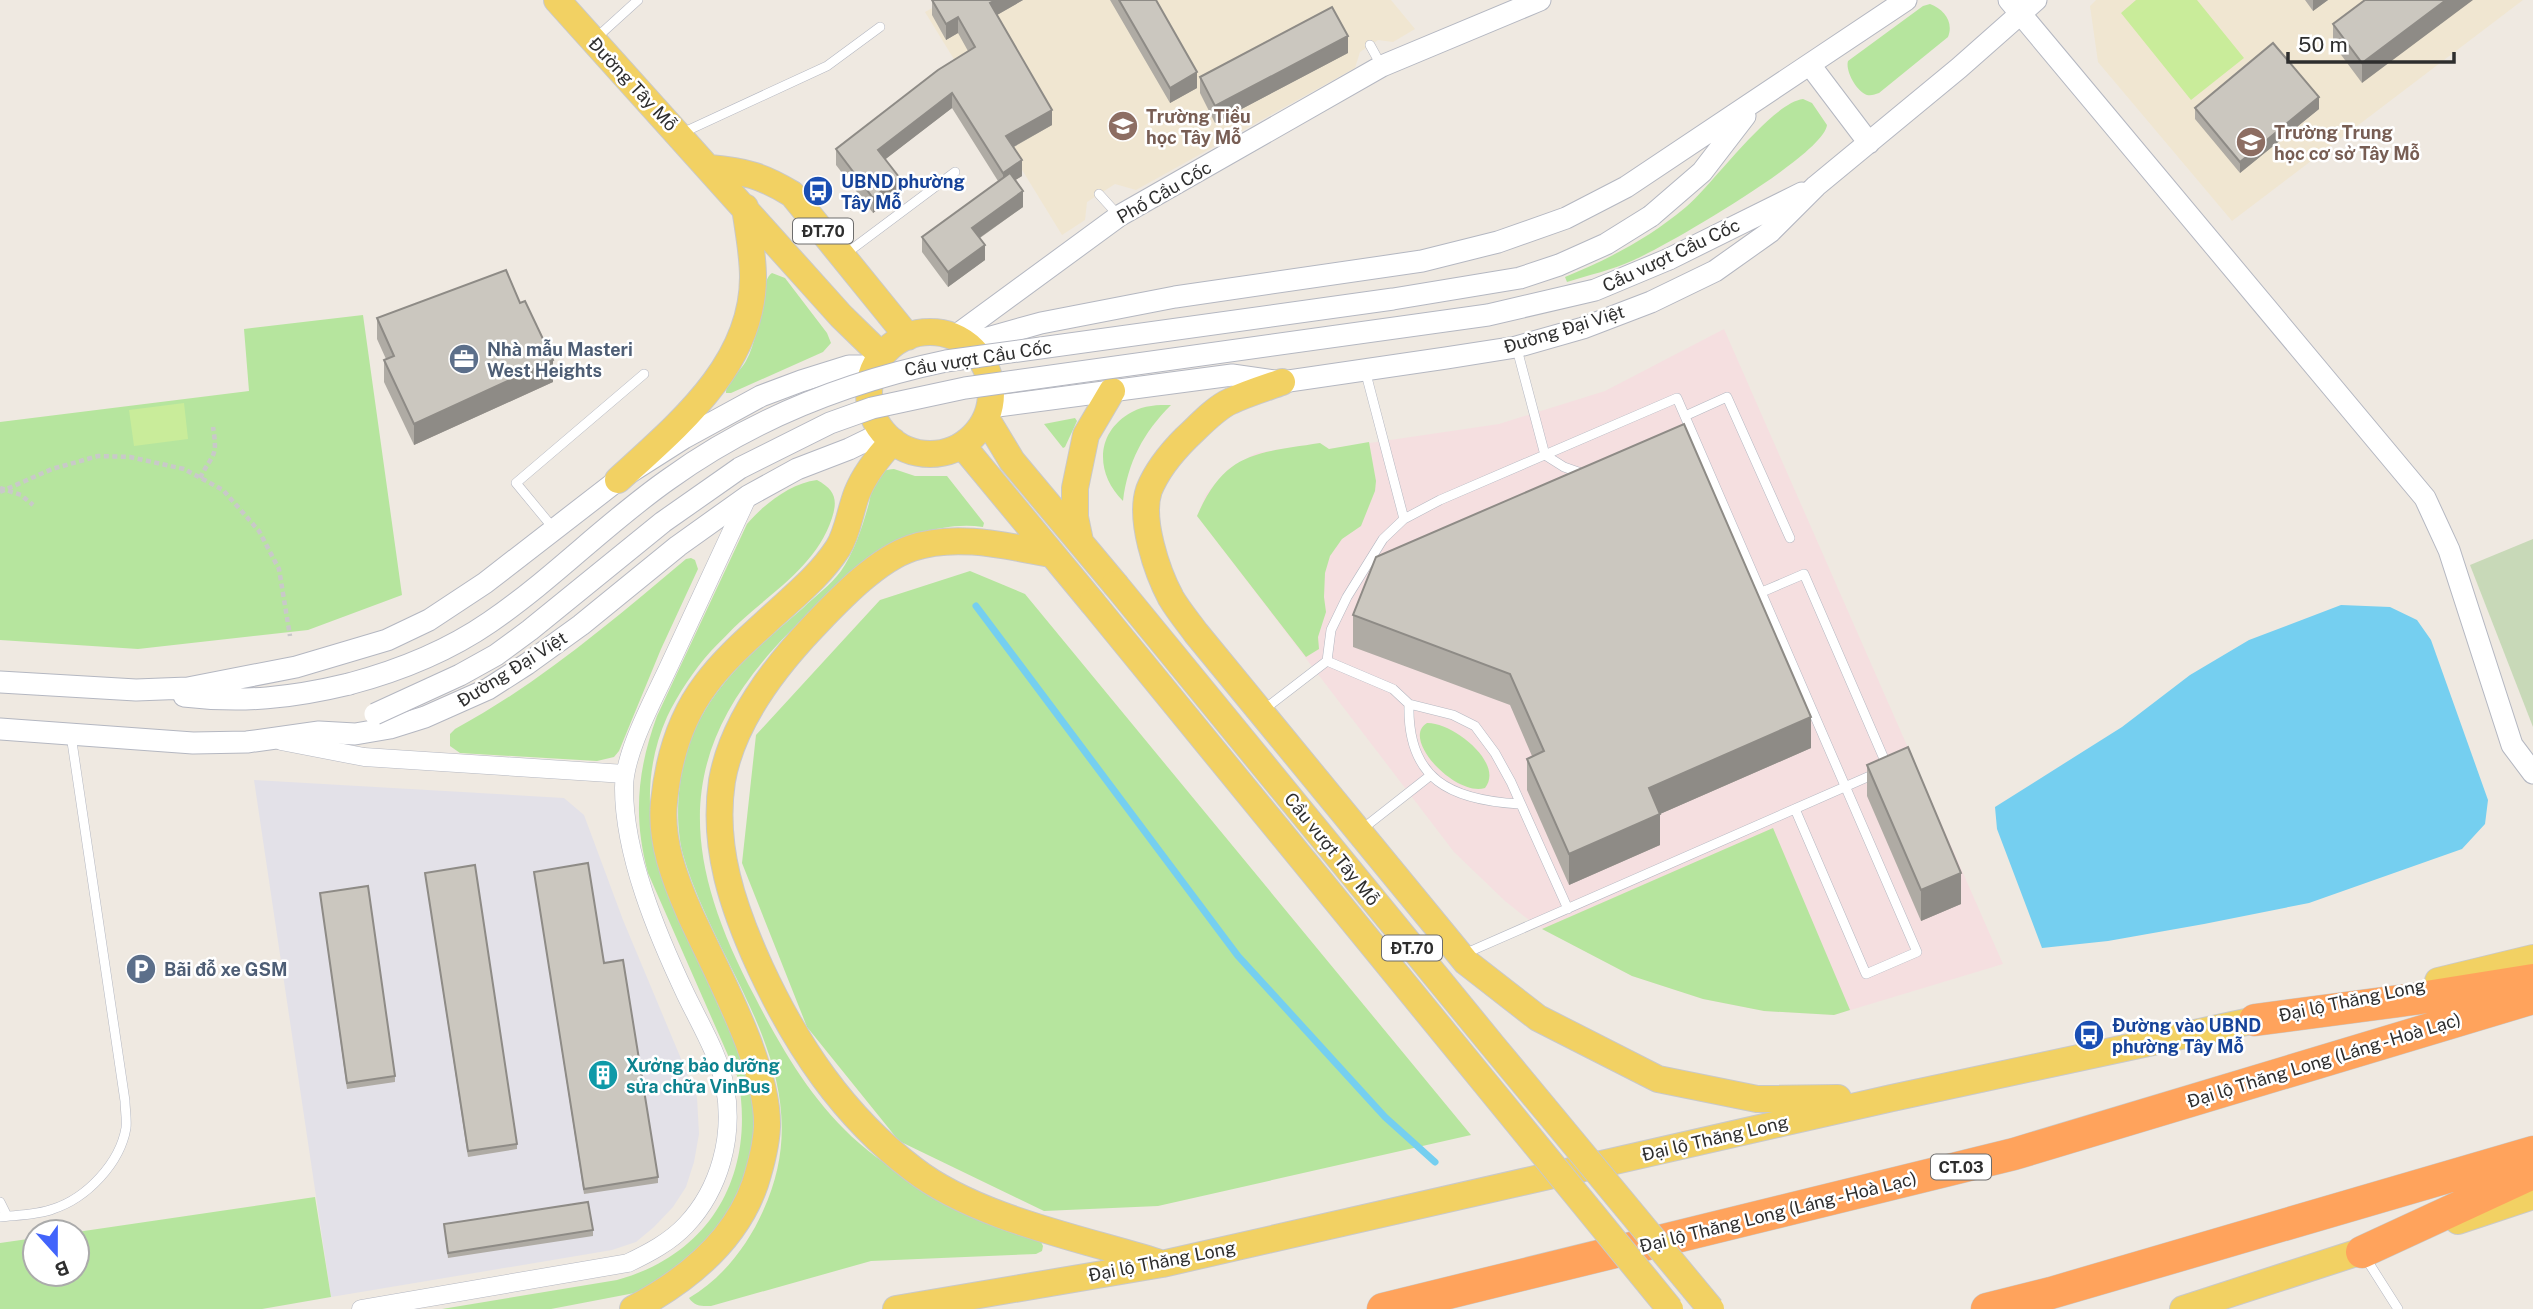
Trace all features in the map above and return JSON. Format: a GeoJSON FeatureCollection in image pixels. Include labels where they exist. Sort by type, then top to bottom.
{"type":"FeatureCollection","features":[{"type":"Feature","properties":{"kind":"highway"},"geometry":{"type":"LineString","coordinates":[[2255,1020],[2533,980]]}},
{"type":"Feature","properties":{"kind":"highway","name":"Đại lộ Thăng Long (Láng - Hoà Lạc)"},"geometry":{"type":"LineString","coordinates":[[1382,1309],[2014,1153],[2533,998]]}},
{"type":"Feature","properties":{"kind":"highway"},"geometry":{"type":"LineString","coordinates":[[1987,1309],[2065,1289],[2533,1152]]}},
{"type":"Feature","properties":{"kind":"highway"},"geometry":{"type":"LineString","coordinates":[[2362,1252],[2533,1173]]}},
{"type":"Feature","properties":{"kind":"main road","name":"Đường Tây Mỗ"},"geometry":{"type":"LineString","coordinates":[[556,0],[680,134],[879,361]]}},
{"type":"Feature","properties":{"kind":"main road","name":"ĐT.70"},"geometry":{"type":"LineString","coordinates":[[710,168],[742,170],[769,180],[792,194],[908,337]]}},
{"type":"Feature","properties":{"kind":"main road"},"geometry":{"type":"LineString","coordinates":[[618,480],[675,428],[724,372],[740,345],[750,310],[753,276],[745,207]]}},
{"type":"Feature","properties":{"kind":"main road"},"geometry":{"type":"LineString","coordinates":[[923,333],[939,333],[960,340],[979,356],[987,372],[991,389],[988,412],[976,433],[962,445],[945,452],[927,454],[909,450],[888,437],[876,421],[869,393],[879,361],[898,342],[923,333]]}},
{"type":"Feature","properties":{"kind":"main road"},"geometry":{"type":"LineString","coordinates":[[1282,382],[1229,402],[1173,452],[1148,492],[1146,514],[1149,538],[1171,598],[1196,633],[1466,962],[1538,1018],[1658,1079],[1757,1099],[1892,1098]]}},
{"type":"Feature","properties":{"kind":"main road"},"geometry":{"type":"LineString","coordinates":[[1080,543],[1075,517],[1074,488],[1086,435],[1112,391]]}},
{"type":"Feature","properties":{"kind":"main road","name":"Cầu vượt Tây Mỗ"},"geometry":{"type":"LineString","coordinates":[[988,412],[1012,461],[1711,1309]]}},
{"type":"Feature","properties":{"kind":"main road"},"geometry":{"type":"LineString","coordinates":[[633,1309],[668,1291],[697,1268],[738,1220],[751,1195],[763,1159],[767,1125],[761,1081],[746,1039],[675,879],[666,843],[664,805],[675,748],[683,723],[705,684],[742,645],[814,579],[839,546],[866,473],[888,437]]}},
{"type":"Feature","properties":{"kind":"main road","name":"Cầu vượt Tây Mỗ"},"geometry":{"type":"LineString","coordinates":[[962,445],[1670,1309]]}},
{"type":"Feature","properties":{"kind":"main road"},"geometry":{"type":"LineString","coordinates":[[1051,554],[973,542],[942,542],[913,548],[888,560],[833,606],[773,675],[733,743],[723,779],[719,816],[725,873],[748,940],[796,1039],[842,1103],[880,1142],[914,1171],[971,1202],[1041,1228],[1162,1264]]}},
{"type":"Feature","properties":{"kind":"main road","name":"Đại lộ Thăng Long"},"geometry":{"type":"LineString","coordinates":[[896,1309],[1162,1264],[1892,1098],[2483,972],[2533,958]]}},
{"type":"Feature","properties":{"kind":"main road"},"geometry":{"type":"LineString","coordinates":[[2183,1309],[2533,1196]]}},
{"type":"Feature","properties":{"kind":"street","name":"Phố Cầu Cốc"},"geometry":{"type":"LineString","coordinates":[[960,340],[1119,216],[1382,66],[1541,0]]}},
{"type":"Feature","properties":{"kind":"street"},"geometry":{"type":"LineString","coordinates":[[960,340],[1162,299],[1422,261],[1498,242],[1566,218],[1626,187],[1906,0]]}},
{"type":"Feature","properties":{"kind":"street"},"geometry":{"type":"LineString","coordinates":[[2022,4],[2425,498],[2449,550],[2512,746],[2533,773]]}},
{"type":"Feature","properties":{"kind":"street","name":"Đường Đại Việt"},"geometry":{"type":"LineString","coordinates":[[988,412],[1112,391],[1232,375],[1282,382],[1516,347],[1583,328],[1640,306],[1715,271],[1770,232],[1816,187],[1959,68],[2022,4]]}},
{"type":"Feature","properties":{"kind":"street"},"geometry":{"type":"LineString","coordinates":[[1810,65],[1869,143]]}},
{"type":"Feature","properties":{"kind":"street","name":"Cầu vượt Cầu Cốc"},"geometry":{"type":"LineString","coordinates":[[136,690],[222,700],[276,699],[391,672],[488,624],[669,479],[750,428],[827,394],[885,375],[946,360],[1380,301],[1520,278],[1559,265],[1606,244],[1651,216],[1702,172],[1757,100]]}},
{"type":"Feature","properties":{"kind":"street","name":"Cầu vượt Cầu Cốc"},"geometry":{"type":"LineString","coordinates":[[319,732],[374,714],[460,675],[496,655],[663,522],[740,468],[830,423],[861,412],[965,388],[1501,313],[1595,290],[1669,259],[1816,187]]}},
{"type":"Feature","properties":{"kind":"street"},"geometry":{"type":"LineString","coordinates":[[0,682],[136,690],[188,688],[245,678],[342,655],[387,640],[429,620],[485,583],[618,480],[684,438],[761,396],[801,380],[849,366],[879,361]]}},
{"type":"Feature","properties":{"kind":"street","name":"Đường Đại Việt"},"geometry":{"type":"LineString","coordinates":[[0,729],[193,743],[247,743],[319,732],[355,734],[390,728],[443,710],[488,689],[527,664],[581,625],[678,546],[748,496],[797,469],[888,437]]}},
{"type":"Feature","properties":{"kind":"street"},"geometry":{"type":"LineString","coordinates":[[361,1309],[628,1263],[650,1253],[685,1227],[707,1195],[723,1156],[727,1134],[725,1088],[720,1066],[684,990],[642,887],[629,843],[624,788],[625,774],[640,730],[748,496]]}},
{"type":"Feature","properties":{"kind":"street"},"geometry":{"type":"LineString","coordinates":[[275,739],[364,757],[625,774]]}},
{"type":"Feature","properties":{"kind":"lane"},"geometry":{"type":"LineString","coordinates":[[593,41],[638,0]]}},
{"type":"Feature","properties":{"kind":"lane"},"geometry":{"type":"LineString","coordinates":[[680,134],[827,66],[880,27]]}},
{"type":"Feature","properties":{"kind":"lane"},"geometry":{"type":"LineString","coordinates":[[1370,45],[1382,66]]}},
{"type":"Feature","properties":{"kind":"lane"},"geometry":{"type":"LineString","coordinates":[[843,255],[955,172]]}},
{"type":"Feature","properties":{"kind":"lane"},"geometry":{"type":"LineString","coordinates":[[1099,194],[1119,216]]}},
{"type":"Feature","properties":{"kind":"lane"},"geometry":{"type":"LineString","coordinates":[[1516,347],[1545,455],[1564,467],[1584,474],[1595,472]]}},
{"type":"Feature","properties":{"kind":"lane"},"geometry":{"type":"LineString","coordinates":[[1365,370],[1404,519]]}},
{"type":"Feature","properties":{"kind":"lane"},"geometry":{"type":"LineString","coordinates":[[555,531],[516,483],[644,374]]}},
{"type":"Feature","properties":{"kind":"lane"},"geometry":{"type":"LineString","coordinates":[[1685,416],[1727,397],[1790,538]]}},
{"type":"Feature","properties":{"kind":"lane"},"geometry":{"type":"LineString","coordinates":[[1261,712],[1327,661],[1331,631],[1347,597],[1383,539],[1404,519],[1440,500],[1677,398],[1917,952],[1866,974],[1795,809]]}},
{"type":"Feature","properties":{"kind":"lane"},"geometry":{"type":"LineString","coordinates":[[1679,437],[1692,432]]}},
{"type":"Feature","properties":{"kind":"lane"},"geometry":{"type":"LineString","coordinates":[[1461,956],[1888,768],[1804,574],[1762,592]]}},
{"type":"Feature","properties":{"kind":"lane"},"geometry":{"type":"LineString","coordinates":[[1327,661],[1393,689],[1409,704],[1453,715],[1475,726],[1495,753],[1568,909]]}},
{"type":"Feature","properties":{"kind":"lane"},"geometry":{"type":"LineString","coordinates":[[1409,704],[1408,729],[1413,746],[1439,784],[1466,797],[1519,804]]}},
{"type":"Feature","properties":{"kind":"lane"},"geometry":{"type":"LineString","coordinates":[[0,1202],[4,1217],[51,1210],[70,1202],[107,1169],[120,1148],[126,1126],[125,1101],[71,733]]}},
{"type":"Feature","properties":{"kind":"lane"},"geometry":{"type":"LineString","coordinates":[[1359,831],[1431,775]]}},
{"type":"Feature","properties":{"kind":"lane"},"geometry":{"type":"LineString","coordinates":[[2362,1252],[2398,1309]]}},
{"type":"Feature","properties":{"kind":"path"},"geometry":{"type":"LineString","coordinates":[[200,478],[214,457],[216,447],[213,427]]}},
{"type":"Feature","properties":{"kind":"path"},"geometry":{"type":"LineString","coordinates":[[2,490],[52,469],[115,454],[184,470],[200,478],[223,490],[259,531],[279,569],[290,636]]}},
{"type":"Feature","properties":{"kind":"path"},"geometry":{"type":"LineString","coordinates":[[2,490],[21,495],[33,505]]}},
{"type":"Feature","properties":{"kind":"shaded area","name":"Trường Tiểu học Tây Mỗ"},"geometry":{"type":"Polygon","coordinates":[[[947,0],[1391,0],[1415,29],[1393,42],[1378,40],[1360,52],[1355,68],[1136,190],[1115,184],[1087,202],[1085,220],[1062,235],[925,12],[947,0]]]}},
{"type":"Feature","properties":{"kind":"shaded area","name":"Trường Trung học cơ sở Tây Mỗ"},"geometry":{"type":"Polygon","coordinates":[[[2096,0],[2523,0],[2232,221],[2098,62],[2090,6],[2096,0]]]}},
{"type":"Feature","properties":{"kind":"shaded area"},"geometry":{"type":"Polygon","coordinates":[[[1724,329],[2003,964],[1834,1015],[1764,1011],[1703,999],[1632,976],[1534,924],[1505,901],[1454,852],[1197,516],[1206,494],[1228,469],[1256,453],[1320,443],[1329,449],[1499,424],[1605,391],[1724,329]]]}},
{"type":"Feature","properties":{"kind":"shaded area"},"geometry":{"type":"Polygon","coordinates":[[[254,780],[564,798],[584,815],[623,920],[697,1097],[699,1134],[686,1187],[673,1207],[654,1227],[636,1242],[612,1250],[331,1297],[254,780]]]}},
{"type":"Feature","properties":{"kind":"green space"},"geometry":{"type":"Polygon","coordinates":[[[2136,0],[2197,0],[2244,58],[2191,100],[2121,13],[2136,0]]]}},
{"type":"Feature","properties":{"kind":"green space"},"geometry":{"type":"Polygon","coordinates":[[[1930,4],[1940,9],[1947,17],[1950,26],[1948,37],[1879,93],[1863,93],[1850,75],[1848,61],[1923,6],[1930,4]]]}},
{"type":"Feature","properties":{"kind":"green space"},"geometry":{"type":"Polygon","coordinates":[[[1803,99],[1812,103],[1827,125],[1819,139],[1800,157],[1708,219],[1651,251],[1617,267],[1567,282],[1565,277],[1628,247],[1672,218],[1697,196],[1775,114],[1803,99]]]}},
{"type":"Feature","properties":{"kind":"green space"},"geometry":{"type":"Polygon","coordinates":[[[772,273],[785,278],[827,333],[831,343],[823,352],[726,393],[728,385],[748,358],[758,324],[763,290],[772,273]]]}},
{"type":"Feature","properties":{"kind":"green space"},"geometry":{"type":"Polygon","coordinates":[[[363,315],[402,595],[308,630],[138,649],[0,640],[0,422],[249,391],[244,329],[363,315]]]}},
{"type":"Feature","properties":{"kind":"green space"},"geometry":{"type":"Polygon","coordinates":[[[184,403],[188,439],[134,446],[129,410],[184,403]]]}},
{"type":"Feature","properties":{"kind":"green space"},"geometry":{"type":"Polygon","coordinates":[[[1171,405],[1152,426],[1138,449],[1123,501],[1107,478],[1104,466],[1103,454],[1111,430],[1132,412],[1151,406],[1171,405]]]}},
{"type":"Feature","properties":{"kind":"green space"},"geometry":{"type":"Polygon","coordinates":[[[1075,418],[1077,421],[1063,448],[1044,424],[1075,418]]]}},
{"type":"Feature","properties":{"kind":"green space"},"geometry":{"type":"Polygon","coordinates":[[[1369,442],[1376,481],[1375,491],[1361,526],[1342,539],[1330,556],[1325,573],[1326,612],[1318,637],[1319,649],[1306,657],[1197,516],[1219,479],[1246,459],[1279,449],[1320,443],[1329,449],[1369,442]]]}},
{"type":"Feature","properties":{"kind":"green space"},"geometry":{"type":"Polygon","coordinates":[[[894,469],[915,476],[947,476],[984,523],[983,527],[951,527],[920,534],[908,540],[836,589],[773,649],[739,694],[715,739],[702,785],[700,833],[709,884],[727,938],[765,1017],[813,1094],[843,1128],[900,1173],[946,1198],[1040,1240],[1042,1251],[1036,1254],[871,1261],[711,1306],[699,1305],[689,1298],[712,1281],[733,1260],[763,1211],[779,1163],[781,1117],[774,1073],[760,1030],[700,902],[684,858],[679,834],[678,808],[685,759],[704,713],[732,674],[841,571],[858,538],[876,477],[881,472],[894,469]]]}},
{"type":"Feature","properties":{"kind":"green space"},"geometry":{"type":"Polygon","coordinates":[[[817,480],[828,487],[835,500],[832,518],[825,534],[806,563],[734,628],[693,674],[667,717],[659,737],[651,777],[653,838],[662,879],[750,1077],[757,1122],[749,1174],[716,1237],[645,1291],[551,1309],[442,1309],[617,1280],[650,1268],[679,1251],[702,1230],[720,1205],[733,1177],[740,1146],[742,1113],[738,1078],[648,873],[640,833],[641,775],[657,716],[747,524],[779,496],[797,485],[817,480]]]}},
{"type":"Feature","properties":{"kind":"green space"},"geometry":{"type":"Polygon","coordinates":[[[2533,539],[2533,727],[2470,565],[2533,539]]]}},
{"type":"Feature","properties":{"kind":"green space"},"geometry":{"type":"Polygon","coordinates":[[[686,559],[695,560],[698,569],[619,751],[614,757],[597,761],[460,753],[450,746],[450,734],[455,729],[517,692],[546,671],[686,559]]]}},
{"type":"Feature","properties":{"kind":"green space"},"geometry":{"type":"Polygon","coordinates":[[[970,571],[1025,594],[1471,1135],[1158,1206],[1044,1211],[899,1141],[807,1027],[742,863],[756,735],[880,600],[970,571]]]}},
{"type":"Feature","properties":{"kind":"green space"},"geometry":{"type":"Polygon","coordinates":[[[1427,723],[1449,729],[1482,756],[1488,767],[1489,778],[1485,788],[1460,784],[1435,765],[1421,741],[1421,731],[1427,723]]]}},
{"type":"Feature","properties":{"kind":"green space"},"geometry":{"type":"Polygon","coordinates":[[[1773,828],[1850,1010],[1834,1015],[1764,1011],[1703,999],[1632,976],[1542,929],[1773,828]]]}},
{"type":"Feature","properties":{"kind":"green space"},"geometry":{"type":"Polygon","coordinates":[[[315,1197],[331,1297],[262,1309],[0,1309],[0,1243],[21,1240],[21,1288],[91,1288],[91,1230],[315,1197]]]}},
{"type":"Feature","properties":{"kind":"water"},"geometry":{"type":"Polygon","coordinates":[[[2341,605],[2390,607],[2417,620],[2431,640],[2488,800],[2485,824],[2462,849],[2309,903],[2108,941],[2042,948],[1997,829],[1995,807],[2122,727],[2190,675],[2249,640],[2341,605]]]}},
{"type":"Feature","properties":{"kind":"building"},"geometry":{"type":"Polygon","coordinates":[[[932,0],[996,0],[990,3],[1052,110],[1006,136],[1022,160],[1003,173],[952,93],[878,150],[899,177],[873,198],[836,149],[938,70],[975,47],[958,17],[946,24],[932,0]]]}},
{"type":"Feature","properties":{"kind":"building"},"geometry":{"type":"Polygon","coordinates":[[[1119,0],[1156,0],[1197,72],[1170,88],[1119,0]]]}},
{"type":"Feature","properties":{"kind":"building"},"geometry":{"type":"Polygon","coordinates":[[[2365,0],[2446,0],[2362,63],[2333,24],[2365,0]]]}},
{"type":"Feature","properties":{"kind":"building"},"geometry":{"type":"Polygon","coordinates":[[[1332,7],[1348,36],[1215,106],[1200,77],[1332,7]]]}},
{"type":"Feature","properties":{"kind":"building"},"geometry":{"type":"Polygon","coordinates":[[[2273,43],[2319,97],[2240,162],[2195,108],[2273,43]]]}},
{"type":"Feature","properties":{"kind":"building"},"geometry":{"type":"Polygon","coordinates":[[[1010,173],[1023,191],[972,228],[985,245],[948,272],[922,237],[1010,173]]]}},
{"type":"Feature","properties":{"kind":"building","name":"Nhà mẫu Masteri West Heights"},"geometry":{"type":"Polygon","coordinates":[[[506,270],[520,303],[525,301],[553,360],[414,424],[384,360],[394,356],[377,318],[506,270]]]}},
{"type":"Feature","properties":{"kind":"building"},"geometry":{"type":"Polygon","coordinates":[[[1684,424],[1811,717],[1649,788],[1660,814],[1569,854],[1527,759],[1544,751],[1510,674],[1353,615],[1376,557],[1684,424]]]}},
{"type":"Feature","properties":{"kind":"building"},"geometry":{"type":"Polygon","coordinates":[[[1908,747],[1961,873],[1921,890],[1867,765],[1908,747]]]}},
{"type":"Feature","properties":{"kind":"building","name":"Xưởng bảo dưỡng sửa chữa VinBus"},"geometry":{"type":"Polygon","coordinates":[[[588,863],[604,963],[623,960],[658,1177],[584,1189],[534,872],[588,863]]]}},
{"type":"Feature","properties":{"kind":"building"},"geometry":{"type":"Polygon","coordinates":[[[475,865],[517,1144],[468,1151],[425,873],[475,865]]]}},
{"type":"Feature","properties":{"kind":"building"},"geometry":{"type":"Polygon","coordinates":[[[368,886],[395,1076],[347,1083],[320,893],[368,886]]]}},
{"type":"Feature","properties":{"kind":"building"},"geometry":{"type":"Polygon","coordinates":[[[588,1202],[593,1230],[448,1253],[444,1224],[588,1202]]]}},
{"type":"Feature","properties":{"kind":"waterway"},"geometry":{"type":"LineString","coordinates":[[976,606],[1238,956],[1385,1117],[1435,1162]]}},
{"type":"Feature","properties":{"kind":"place","name":"Trường Tiểu học Tây Mỗ"},"geometry":{"type":"Point","coordinates":[1123,126]}},
{"type":"Feature","properties":{"kind":"place","name":"Trường Trung học cơ sở Tây Mỗ"},"geometry":{"type":"Point","coordinates":[2251,142]}},
{"type":"Feature","properties":{"kind":"place","name":"UBND phường Tây Mỗ"},"geometry":{"type":"Point","coordinates":[818,191]}},
{"type":"Feature","properties":{"kind":"place","name":"Nhà mẫu Masteri West Heights"},"geometry":{"type":"Point","coordinates":[464,359]}},
{"type":"Feature","properties":{"kind":"place","name":"Bãi đỗ xe GSM"},"geometry":{"type":"Point","coordinates":[141,969]}},
{"type":"Feature","properties":{"kind":"place","name":"Đường vào UBND phường Tây Mỗ"},"geometry":{"type":"Point","coordinates":[2089,1035]}},
{"type":"Feature","properties":{"kind":"place","name":"Xưởng bảo dưỡng sửa chữa VinBus"},"geometry":{"type":"Point","coordinates":[603,1075]}}]}
